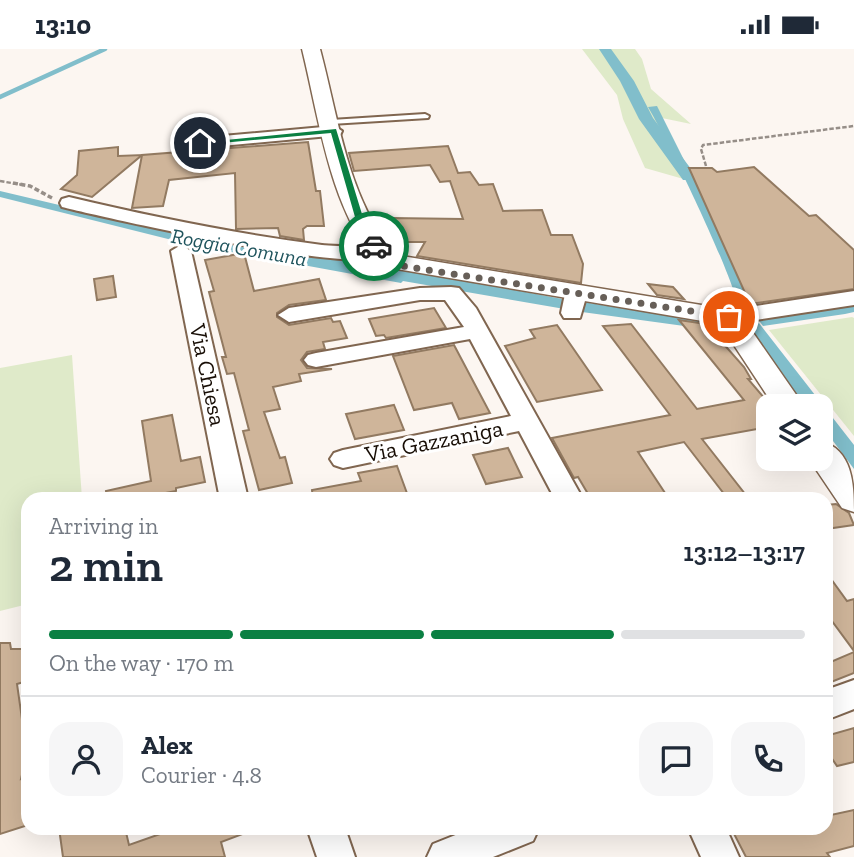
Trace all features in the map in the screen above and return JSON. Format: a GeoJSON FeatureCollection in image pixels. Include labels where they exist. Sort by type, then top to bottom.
{"type":"FeatureCollection","features":[{"type":"Feature","properties":{"kind":"street"},"geometry":{"type":"LineString","coordinates":[[311,49],[361,224],[379,254]]}},
{"type":"Feature","properties":{"kind":"street"},"geometry":{"type":"LineString","coordinates":[[200,143],[332,126]]}},
{"type":"Feature","properties":{"kind":"street"},"geometry":{"type":"LineString","coordinates":[[69,203],[245,240],[345,254],[379,254],[402,266],[454,284],[574,303],[740,320],[854,298]]}},
{"type":"Feature","properties":{"kind":"street","name":"Via Chiesa"},"geometry":{"type":"LineString","coordinates":[[181,251],[233,492]]}},
{"type":"Feature","properties":{"kind":"street"},"geometry":{"type":"LineString","coordinates":[[289,315],[420,294],[454,284]]}},
{"type":"Feature","properties":{"kind":"street","name":"Via Gazzaniga"},"geometry":{"type":"LineString","coordinates":[[454,284],[525,422],[565,492]]}},
{"type":"Feature","properties":{"kind":"street"},"geometry":{"type":"LineString","coordinates":[[740,320],[782,394]]}},
{"type":"Feature","properties":{"kind":"street"},"geometry":{"type":"LineString","coordinates":[[316,360],[477,331]]}},
{"type":"Feature","properties":{"kind":"street","name":"Via Gazzaniga"},"geometry":{"type":"LineString","coordinates":[[342,459],[525,422]]}},
{"type":"Feature","properties":{"kind":"street"},"geometry":{"type":"LineString","coordinates":[[833,469],[854,500]]}},
{"type":"Feature","properties":{"kind":"street"},"geometry":{"type":"LineString","coordinates":[[833,702],[854,694]]}},
{"type":"Feature","properties":{"kind":"street"},"geometry":{"type":"LineString","coordinates":[[328,835],[336,857]]}},
{"type":"Feature","properties":{"kind":"street"},"geometry":{"type":"LineString","coordinates":[[446,857],[502,835]]}},
{"type":"Feature","properties":{"kind":"street"},"geometry":{"type":"LineString","coordinates":[[709,835],[720,857]]}},
{"type":"Feature","properties":{"kind":"lane"},"geometry":{"type":"LineString","coordinates":[[332,126],[425,115]]}},
{"type":"Feature","properties":{"kind":"path"},"geometry":{"type":"LineString","coordinates":[[706,166],[701,149],[703,145],[854,126]]}},
{"type":"Feature","properties":{"kind":"path"},"geometry":{"type":"LineString","coordinates":[[0,181],[30,186],[45,197],[69,203]]}},
{"type":"Feature","properties":{"kind":"green space"},"geometry":{"type":"Polygon","coordinates":[[[582,49],[635,49],[642,59],[651,89],[691,124],[657,117],[687,180],[645,168],[623,119],[617,95],[582,49]]]}},
{"type":"Feature","properties":{"kind":"green space"},"geometry":{"type":"Polygon","coordinates":[[[854,318],[854,436],[833,410],[833,394],[820,394],[769,330],[854,318]]]}},
{"type":"Feature","properties":{"kind":"green space"},"geometry":{"type":"Polygon","coordinates":[[[72,355],[82,492],[21,492],[21,606],[0,611],[0,368],[72,355]]]}},
{"type":"Feature","properties":{"kind":"water"},"geometry":{"type":"Polygon","coordinates":[[[657,106],[716,224],[755,318],[814,394],[797,394],[741,323],[739,307],[718,251],[648,107],[657,106]]]}},
{"type":"Feature","properties":{"kind":"water","name":"Roggia Comuna"},"geometry":{"type":"Polygon","coordinates":[[[0,191],[203,239],[372,263],[557,298],[724,324],[728,332],[582,312],[403,281],[401,283],[188,244],[0,197],[0,191]]]}},
{"type":"Feature","properties":{"kind":"water"},"geometry":{"type":"Polygon","coordinates":[[[854,302],[854,312],[845,314],[763,326],[757,318],[854,302]]]}},
{"type":"Feature","properties":{"kind":"water"},"geometry":{"type":"Polygon","coordinates":[[[833,418],[854,445],[854,469],[833,441],[833,418]]]}},
{"type":"Feature","properties":{"kind":"building"},"geometry":{"type":"Polygon","coordinates":[[[308,142],[316,191],[320,191],[324,226],[307,226],[303,229],[304,240],[280,236],[278,228],[236,229],[235,173],[169,180],[163,206],[132,208],[142,155],[308,142]]]}},
{"type":"Feature","properties":{"kind":"building"},"geometry":{"type":"Polygon","coordinates":[[[448,146],[458,173],[470,172],[479,185],[493,184],[503,211],[542,210],[551,235],[572,235],[583,264],[581,283],[417,256],[425,242],[393,242],[392,218],[463,219],[450,181],[440,182],[430,165],[354,171],[349,153],[448,146]]]}},
{"type":"Feature","properties":{"kind":"building"},"geometry":{"type":"Polygon","coordinates":[[[118,147],[118,156],[142,155],[92,197],[61,189],[77,175],[79,151],[118,147]]]}},
{"type":"Feature","properties":{"kind":"building"},"geometry":{"type":"Polygon","coordinates":[[[754,167],[809,216],[816,215],[854,250],[854,289],[750,304],[689,168],[712,168],[717,172],[754,167]]]}},
{"type":"Feature","properties":{"kind":"building"},"geometry":{"type":"Polygon","coordinates":[[[244,253],[254,291],[319,279],[326,300],[289,305],[277,313],[277,317],[289,325],[331,318],[333,322],[340,321],[347,338],[323,342],[325,349],[307,352],[301,360],[307,368],[332,369],[299,374],[301,381],[273,387],[280,409],[264,412],[280,458],[285,457],[292,483],[259,490],[243,431],[249,430],[234,373],[227,374],[222,357],[226,357],[209,292],[214,291],[205,260],[244,253]]]}},
{"type":"Feature","properties":{"kind":"building"},"geometry":{"type":"Polygon","coordinates":[[[113,276],[116,297],[97,300],[94,279],[113,276]]]}},
{"type":"Feature","properties":{"kind":"building"},"geometry":{"type":"Polygon","coordinates":[[[648,284],[673,287],[684,299],[657,295],[648,284]]]}},
{"type":"Feature","properties":{"kind":"building"},"geometry":{"type":"Polygon","coordinates":[[[434,308],[446,328],[386,338],[384,335],[376,336],[369,319],[434,308]]]}},
{"type":"Feature","properties":{"kind":"building"},"geometry":{"type":"Polygon","coordinates":[[[679,320],[706,324],[744,367],[751,379],[748,379],[761,394],[756,394],[756,429],[702,439],[744,492],[723,492],[684,442],[638,452],[664,492],[587,492],[578,477],[574,478],[552,438],[670,415],[603,326],[631,324],[697,409],[744,400],[679,320]]]}},
{"type":"Feature","properties":{"kind":"building"},"geometry":{"type":"Polygon","coordinates":[[[557,325],[602,390],[537,402],[505,346],[535,338],[530,330],[557,325]]]}},
{"type":"Feature","properties":{"kind":"building"},"geometry":{"type":"Polygon","coordinates":[[[454,345],[490,413],[459,419],[452,403],[414,410],[393,356],[454,345]]]}},
{"type":"Feature","properties":{"kind":"building"},"geometry":{"type":"Polygon","coordinates":[[[394,405],[404,430],[355,439],[346,414],[394,405]]]}},
{"type":"Feature","properties":{"kind":"building"},"geometry":{"type":"Polygon","coordinates":[[[172,415],[181,461],[200,457],[205,482],[176,488],[176,491],[171,492],[106,492],[151,481],[142,421],[172,415]]]}},
{"type":"Feature","properties":{"kind":"building"},"geometry":{"type":"Polygon","coordinates":[[[508,448],[522,477],[486,484],[473,455],[508,448]]]}},
{"type":"Feature","properties":{"kind":"building"},"geometry":{"type":"Polygon","coordinates":[[[397,466],[407,492],[312,492],[361,481],[358,473],[397,466]]]}},
{"type":"Feature","properties":{"kind":"building"},"geometry":{"type":"Polygon","coordinates":[[[833,504],[849,513],[854,525],[833,528],[833,504]]]}},
{"type":"Feature","properties":{"kind":"building"},"geometry":{"type":"Polygon","coordinates":[[[833,582],[847,601],[854,599],[854,651],[833,622],[833,582]]]}},
{"type":"Feature","properties":{"kind":"building"},"geometry":{"type":"Polygon","coordinates":[[[0,643],[10,643],[11,649],[21,649],[21,683],[17,684],[21,712],[21,827],[0,834],[0,643]]]}},
{"type":"Feature","properties":{"kind":"building"},"geometry":{"type":"Polygon","coordinates":[[[854,652],[854,673],[833,681],[833,661],[854,652]]]}},
{"type":"Feature","properties":{"kind":"building"},"geometry":{"type":"Polygon","coordinates":[[[854,728],[854,762],[837,766],[833,760],[833,734],[854,728]]]}},
{"type":"Feature","properties":{"kind":"building"},"geometry":{"type":"Polygon","coordinates":[[[854,810],[854,846],[827,853],[830,857],[746,857],[735,835],[833,835],[833,814],[854,810]]]}},
{"type":"Feature","properties":{"kind":"building"},"geometry":{"type":"Polygon","coordinates":[[[60,835],[127,835],[129,845],[157,835],[240,835],[221,842],[225,857],[63,857],[60,835]]]}},
{"type":"Feature","properties":{"kind":"waterway"},"geometry":{"type":"LineString","coordinates":[[0,97],[105,49]]}},
{"type":"Feature","properties":{"kind":"waterway"},"geometry":{"type":"LineString","coordinates":[[605,49],[627,81],[646,119],[689,177]]}},
{"type":"Feature","properties":{"kind":"way so far"},"geometry":{"type":"LineString","coordinates":[[374,246],[388,261],[402,266],[729,317]]}},
{"type":"Feature","properties":{"kind":"route"},"geometry":{"type":"LineString","coordinates":[[200,143],[334,131],[361,224],[374,246]]}}]}
